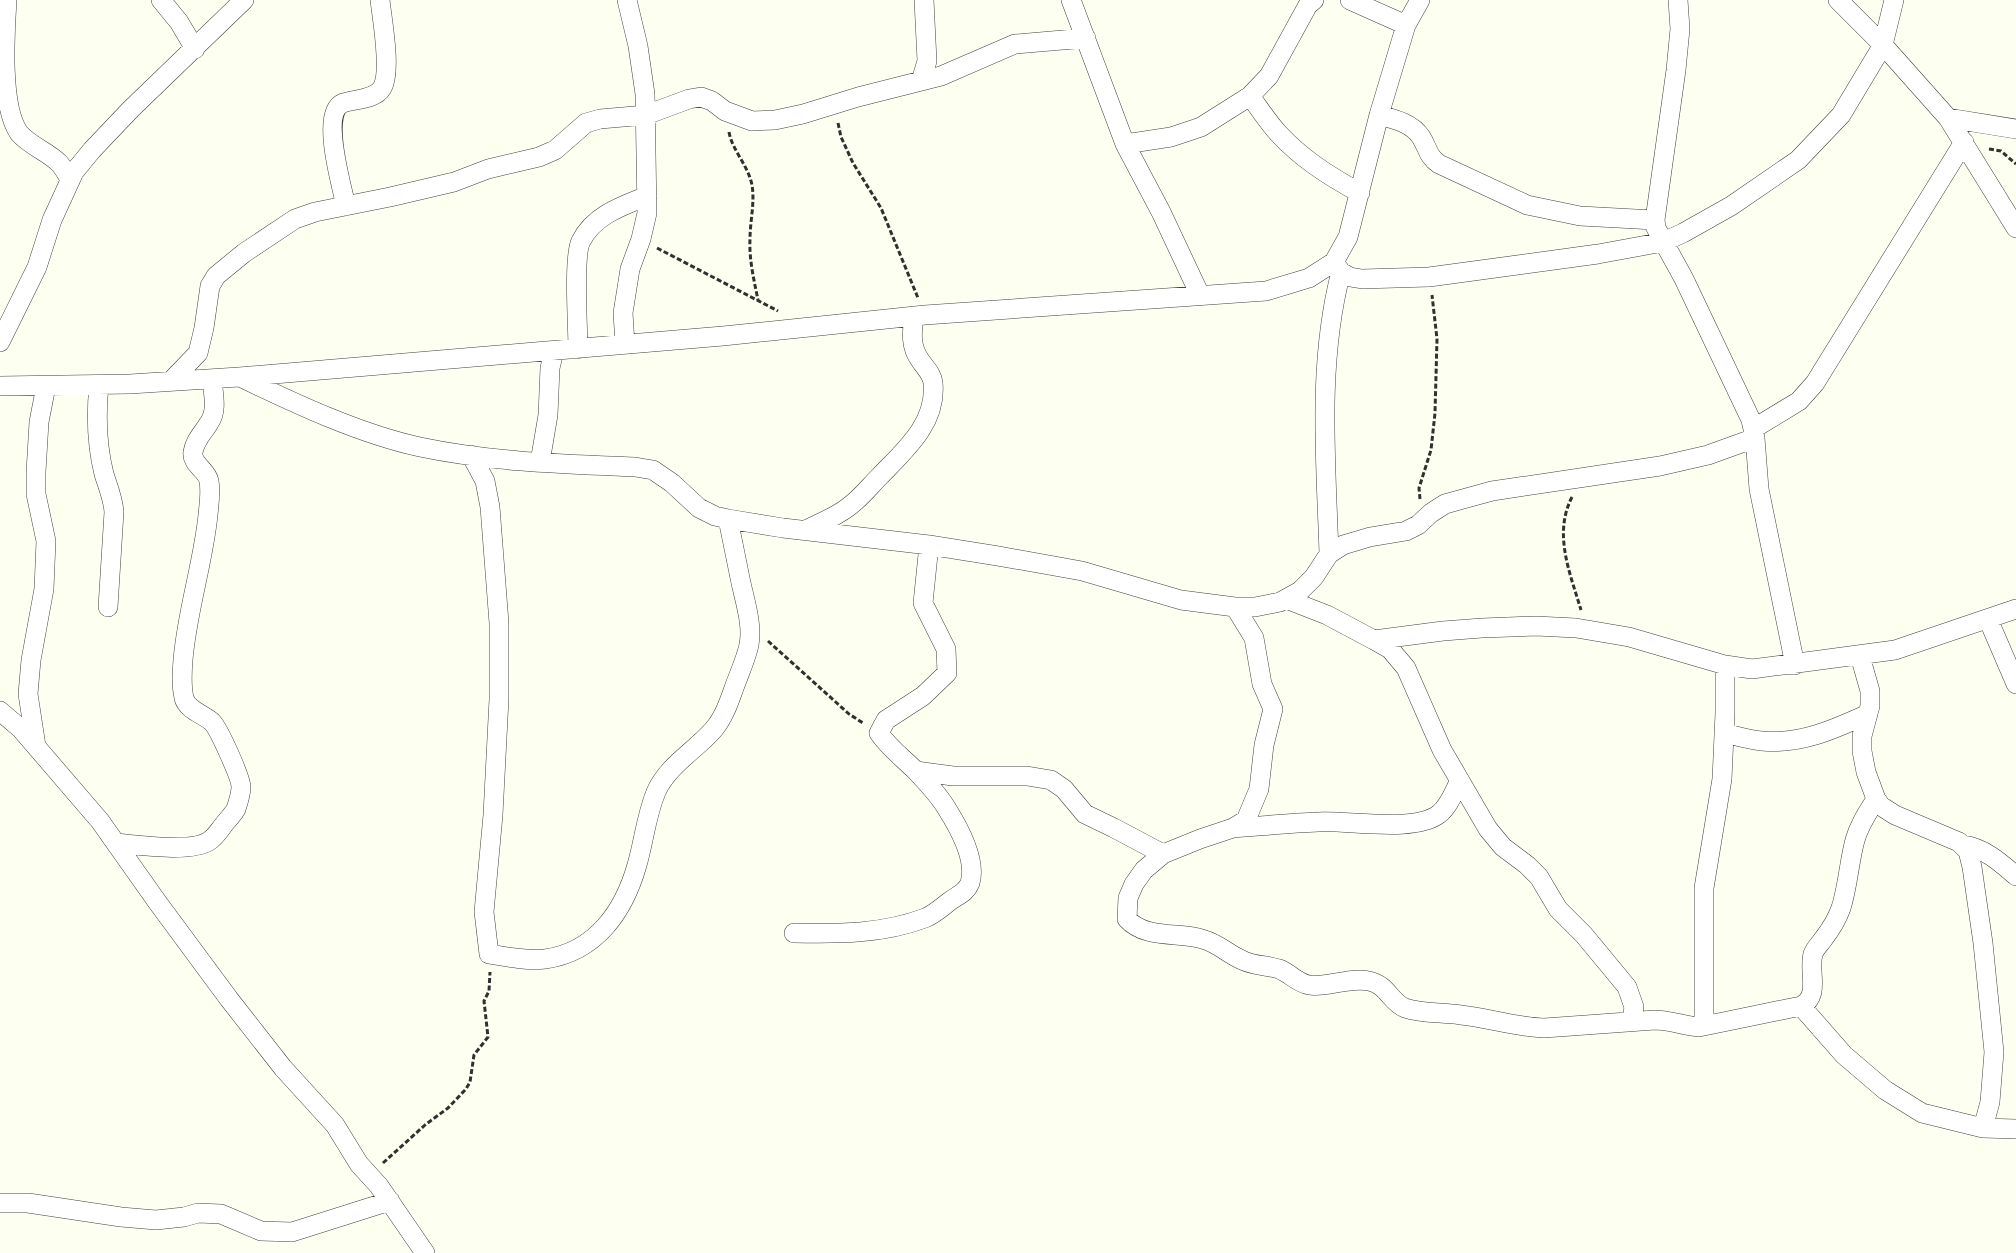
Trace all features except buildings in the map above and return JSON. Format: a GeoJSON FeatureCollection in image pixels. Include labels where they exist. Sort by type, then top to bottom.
{"type":"FeatureCollection","features":[{"type":"Feature","properties":{"kind":"street"},"geometry":{"type":"LineString","coordinates":[[7,0],[5,83],[13,120],[18,132],[33,146],[60,164],[70,179]]}},
{"type":"Feature","properties":{"kind":"street"},"geometry":{"type":"LineString","coordinates":[[161,0],[180,22],[195,49]]}},
{"type":"Feature","properties":{"kind":"street"},"geometry":{"type":"LineString","coordinates":[[0,342],[37,267],[52,220],[70,179],[92,150],[131,109],[244,0]]}},
{"type":"Feature","properties":{"kind":"street"},"geometry":{"type":"LineString","coordinates":[[346,206],[334,150],[334,112],[337,106],[375,94],[382,88],[386,72],[386,50],[380,0]]}},
{"type":"Feature","properties":{"kind":"street"},"geometry":{"type":"LineString","coordinates":[[625,344],[624,313],[630,269],[648,213],[645,94],[638,46],[627,0]]}},
{"type":"Feature","properties":{"kind":"street"},"geometry":{"type":"LineString","coordinates":[[920,80],[927,61],[924,0]]}},
{"type":"Feature","properties":{"kind":"street"},"geometry":{"type":"LineString","coordinates":[[1071,0],[1125,144],[1161,212],[1200,295]]}},
{"type":"Feature","properties":{"kind":"street"},"geometry":{"type":"LineString","coordinates":[[1125,144],[1170,137],[1201,127],[1250,96],[1269,76],[1308,5],[1314,0]]}},
{"type":"Feature","properties":{"kind":"street"},"geometry":{"type":"LineString","coordinates":[[1350,0],[1406,25]]}},
{"type":"Feature","properties":{"kind":"street"},"geometry":{"type":"LineString","coordinates":[[1330,554],[1325,371],[1338,267],[1348,238],[1379,115],[1406,25],[1420,0]]}},
{"type":"Feature","properties":{"kind":"street"},"geometry":{"type":"LineString","coordinates":[[1678,0],[1680,29],[1655,220],[1656,228],[1684,278],[1751,420],[1759,489],[1795,665]]}},
{"type":"Feature","properties":{"kind":"street"},"geometry":{"type":"LineString","coordinates":[[1838,0],[1883,45],[1948,118],[2016,228]]}},
{"type":"Feature","properties":{"kind":"street"},"geometry":{"type":"LineString","coordinates":[[1338,267],[1350,277],[1362,279],[1429,277],[1598,254],[1664,242],[1683,233],[1731,206],[1798,160],[1841,115],[1883,45],[1894,0]]}},
{"type":"Feature","properties":{"kind":"street"},"geometry":{"type":"LineString","coordinates":[[171,381],[198,353],[210,286],[216,276],[244,253],[295,219],[315,212],[454,182],[497,167],[539,157],[555,150],[586,123],[600,119],[646,115],[688,99],[700,98],[712,101],[726,111],[752,121],[775,120],[920,80],[941,76],[1015,44],[1086,38]]}},
{"type":"Feature","properties":{"kind":"street"},"geometry":{"type":"LineString","coordinates":[[1250,96],[1277,132],[1301,156],[1328,176],[1360,193]]}},
{"type":"Feature","properties":{"kind":"street"},"geometry":{"type":"LineString","coordinates":[[1379,115],[1399,120],[1413,129],[1421,137],[1432,159],[1439,164],[1527,205],[1580,216],[1655,220]]}},
{"type":"Feature","properties":{"kind":"street"},"geometry":{"type":"LineString","coordinates":[[1948,118],[2016,129]]}},
{"type":"Feature","properties":{"kind":"street"},"geometry":{"type":"LineString","coordinates":[[239,377],[291,402],[373,433],[419,447],[471,455],[540,462],[636,467],[653,470],[672,483],[699,508],[715,516],[728,519],[929,545],[1082,571],[1181,600],[1235,607],[1255,607],[1286,599],[1300,591],[1314,577],[1330,554],[1343,545],[1370,537],[1406,531],[1418,525],[1445,504],[1492,490],[1660,466],[1708,455],[1754,434],[1799,401],[1815,383],[1967,149]]}},
{"type":"Feature","properties":{"kind":"street"},"geometry":{"type":"LineString","coordinates":[[578,348],[577,257],[581,241],[599,219],[614,209],[647,196]]}},
{"type":"Feature","properties":{"kind":"street"},"geometry":{"type":"LineString","coordinates":[[0,386],[99,385],[239,377],[723,336],[919,315],[1266,291],[1338,267]]}},
{"type":"Feature","properties":{"kind":"street"},"geometry":{"type":"LineString","coordinates":[[806,530],[846,509],[863,495],[912,444],[924,423],[930,411],[933,381],[914,351],[912,341],[919,315]]}},
{"type":"Feature","properties":{"kind":"street"},"geometry":{"type":"LineString","coordinates":[[540,462],[548,415],[550,368],[554,350]]}},
{"type":"Feature","properties":{"kind":"street"},"geometry":{"type":"LineString","coordinates":[[116,843],[178,847],[197,846],[208,842],[236,809],[240,792],[241,786],[238,774],[216,727],[210,720],[193,710],[184,701],[182,685],[185,641],[204,548],[210,491],[209,479],[195,462],[192,455],[196,442],[214,414],[212,379]]}},
{"type":"Feature","properties":{"kind":"street"},"geometry":{"type":"LineString","coordinates":[[99,385],[97,408],[99,434],[104,473],[113,501],[114,512],[108,607]]}},
{"type":"Feature","properties":{"kind":"street"},"geometry":{"type":"LineString","coordinates":[[36,746],[28,694],[31,660],[44,589],[46,541],[36,494],[36,472],[39,422],[46,386]]}},
{"type":"Feature","properties":{"kind":"street"},"geometry":{"type":"LineString","coordinates":[[471,455],[485,481],[490,507],[499,623],[499,699],[493,815],[484,912],[489,954],[514,958],[543,959],[562,956],[584,945],[612,920],[637,866],[650,810],[657,791],[663,779],[719,723],[726,710],[749,644],[749,624],[728,519]]}},
{"type":"Feature","properties":{"kind":"street"},"geometry":{"type":"LineString","coordinates":[[794,933],[844,934],[927,918],[964,893],[970,883],[970,853],[948,810],[936,792],[896,754],[879,733],[886,720],[923,696],[947,673],[946,649],[923,603],[929,545]]}},
{"type":"Feature","properties":{"kind":"street"},"geometry":{"type":"LineString","coordinates":[[1286,599],[1327,615],[1390,649],[1406,668],[1438,742],[1459,782],[1496,840],[1539,877],[1558,909],[1584,935],[1627,987],[1634,1007],[1632,1020]]}},
{"type":"Feature","properties":{"kind":"street"},"geometry":{"type":"LineString","coordinates":[[1233,828],[1246,820],[1260,789],[1264,745],[1273,709],[1262,684],[1254,638],[1235,607]]}},
{"type":"Feature","properties":{"kind":"street"},"geometry":{"type":"LineString","coordinates":[[1374,640],[1482,628],[1536,626],[1587,629],[1629,636],[1724,665],[1752,669],[1795,665],[1895,650],[2016,609]]}},
{"type":"Feature","properties":{"kind":"street"},"geometry":{"type":"LineString","coordinates":[[1988,619],[2016,684]]}},
{"type":"Feature","properties":{"kind":"street"},"geometry":{"type":"LineString","coordinates":[[1860,656],[1870,691],[1868,714],[1862,736],[1862,751],[1866,772],[1876,798],[1882,806],[1895,815],[1945,835],[1968,851],[1977,896],[1994,1052],[1991,1094],[1983,1128]]}},
{"type":"Feature","properties":{"kind":"street"},"geometry":{"type":"LineString","coordinates":[[1704,1026],[1704,888],[1722,779],[1724,665]]}},
{"type":"Feature","properties":{"kind":"street"},"geometry":{"type":"LineString","coordinates":[[0,712],[36,746],[100,821],[229,999],[283,1068],[335,1125],[359,1164],[390,1201],[425,1253]]}},
{"type":"Feature","properties":{"kind":"street"},"geometry":{"type":"LineString","coordinates":[[1724,733],[1762,741],[1792,739],[1825,732],[1868,714]]}},
{"type":"Feature","properties":{"kind":"street"},"geometry":{"type":"LineString","coordinates":[[916,771],[953,776],[1027,776],[1051,780],[1064,789],[1085,814],[1163,854]]}},
{"type":"Feature","properties":{"kind":"street"},"geometry":{"type":"LineString","coordinates":[[1459,782],[1447,805],[1439,814],[1423,822],[1391,824],[1319,822],[1233,828],[1200,838],[1163,854],[1144,870],[1134,884],[1128,898],[1127,919],[1134,926],[1146,932],[1170,933],[1200,938],[1218,944],[1243,961],[1279,970],[1309,985],[1357,980],[1378,983],[1400,1006],[1422,1012],[1461,1015],[1535,1028],[1632,1020],[1667,1020],[1688,1026],[1704,1026],[1801,1006],[1809,1002],[1812,996],[1814,950],[1831,928],[1839,912],[1855,839],[1876,798]]}},
{"type":"Feature","properties":{"kind":"street"},"geometry":{"type":"LineString","coordinates":[[1962,845],[1973,846],[1983,851],[2016,876]]}},
{"type":"Feature","properties":{"kind":"street"},"geometry":{"type":"LineString","coordinates":[[1801,1006],[1844,1055],[1885,1090],[1922,1113],[1983,1128],[2016,1129]]}},
{"type":"Feature","properties":{"kind":"street"},"geometry":{"type":"LineString","coordinates":[[0,1203],[28,1203],[103,1215],[156,1220],[207,1213],[221,1214],[261,1231],[292,1232],[390,1201]]}},
{"type":"Feature","properties":{"kind":"path"},"geometry":{"type":"LineString","coordinates":[[834,104],[841,137],[853,163],[881,208],[919,315]]}},
{"type":"Feature","properties":{"kind":"path"},"geometry":{"type":"LineString","coordinates":[[726,111],[729,136],[748,170],[752,187],[751,265],[758,300]]}},
{"type":"Feature","properties":{"kind":"path"},"geometry":{"type":"LineString","coordinates":[[1967,149],[1990,149],[2001,152],[2016,164]]}},
{"type":"Feature","properties":{"kind":"path"},"geometry":{"type":"LineString","coordinates":[[641,239],[780,312]]}},
{"type":"Feature","properties":{"kind":"path"},"geometry":{"type":"LineString","coordinates":[[1425,519],[1419,498],[1419,488],[1431,450],[1437,376],[1436,319],[1429,277]]}},
{"type":"Feature","properties":{"kind":"path"},"geometry":{"type":"LineString","coordinates":[[1585,476],[1570,499],[1563,522],[1562,539],[1569,571],[1587,629]]}},
{"type":"Feature","properties":{"kind":"path"},"geometry":{"type":"LineString","coordinates":[[749,624],[843,709],[879,733]]}},
{"type":"Feature","properties":{"kind":"path"},"geometry":{"type":"LineString","coordinates":[[370,1175],[448,1108],[470,1082],[474,1055],[488,1038],[484,1001],[490,985],[489,954]]}}]}
